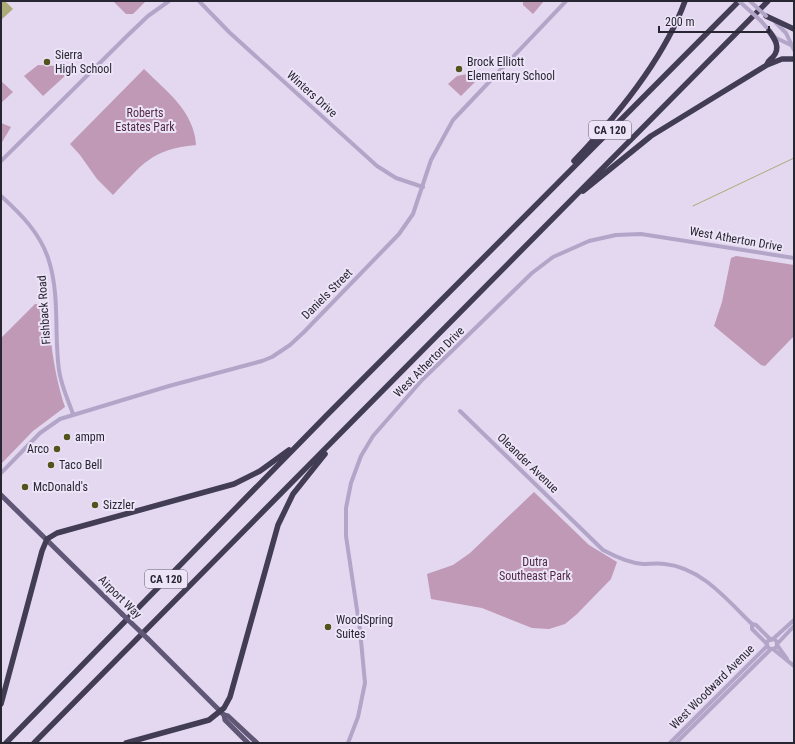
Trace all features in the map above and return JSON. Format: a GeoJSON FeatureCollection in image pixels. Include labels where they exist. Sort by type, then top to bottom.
{"type":"FeatureCollection","features":[{"type":"Feature","properties":{"kind":"highway"},"geometry":{"type":"LineString","coordinates":[[482,260],[613,118],[654,59],[685,1]]}},
{"type":"Feature","properties":{"kind":"highway","name":"CA 120"},"geometry":{"type":"LineString","coordinates":[[6,743],[326,416],[739,1]]}},
{"type":"Feature","properties":{"kind":"highway","name":"CA 120"},"geometry":{"type":"LineString","coordinates":[[34,743],[768,1]]}},
{"type":"Feature","properties":{"kind":"highway"},"geometry":{"type":"LineString","coordinates":[[766,16],[794,29]]}},
{"type":"Feature","properties":{"kind":"highway"},"geometry":{"type":"LineString","coordinates":[[767,64],[777,50],[775,40],[769,31]]}},
{"type":"Feature","properties":{"kind":"highway"},"geometry":{"type":"LineString","coordinates":[[572,199],[648,139],[767,64],[782,59],[794,59]]}},
{"type":"Feature","properties":{"kind":"highway"},"geometry":{"type":"LineString","coordinates":[[1,704],[42,550],[47,540],[57,533],[234,484],[260,471],[275,461],[326,416]]}},
{"type":"Feature","properties":{"kind":"highway"},"geometry":{"type":"LineString","coordinates":[[126,743],[209,720],[222,713],[230,697],[269,552],[287,505],[306,476],[345,428]]}},
{"type":"Feature","properties":{"kind":"main road","name":"Airport Way"},"geometry":{"type":"LineString","coordinates":[[1,495],[148,638],[222,713],[228,716],[257,743]]}},
{"type":"Feature","properties":{"kind":"main road","name":"Airport Way"},"geometry":{"type":"LineString","coordinates":[[222,713],[225,720],[248,743]]}},
{"type":"Feature","properties":{"kind":"street"},"geometry":{"type":"LineString","coordinates":[[1,162],[127,36],[148,16],[169,1]]}},
{"type":"Feature","properties":{"kind":"street","name":"Winters Drive"},"geometry":{"type":"LineString","coordinates":[[199,1],[229,32],[377,166],[396,178],[423,187]]}},
{"type":"Feature","properties":{"kind":"street","name":"Daniels Street"},"geometry":{"type":"LineString","coordinates":[[1,473],[49,425],[73,414],[262,361],[282,351],[304,332],[399,234],[413,214],[431,160],[453,120],[566,1]]}},
{"type":"Feature","properties":{"kind":"street"},"geometry":{"type":"LineString","coordinates":[[739,1],[778,39],[793,47]]}},
{"type":"Feature","properties":{"kind":"street"},"geometry":{"type":"LineString","coordinates":[[750,1],[782,28],[793,47]]}},
{"type":"Feature","properties":{"kind":"street","name":"Fishback Road"},"geometry":{"type":"LineString","coordinates":[[1,196],[28,223],[39,239],[49,261],[53,282],[59,371],[73,414]]}},
{"type":"Feature","properties":{"kind":"street","name":"West Atherton Drive"},"geometry":{"type":"LineString","coordinates":[[348,743],[358,718],[365,683],[360,630],[346,536],[346,508],[351,483],[361,456],[373,436],[422,380],[532,273],[553,257],[589,241],[616,235],[641,234],[794,258]]}},
{"type":"Feature","properties":{"kind":"street","name":"Oleander Avenue"},"geometry":{"type":"LineString","coordinates":[[460,411],[604,550],[627,561],[641,564],[665,564],[702,578],[722,594],[752,624]]}},
{"type":"Feature","properties":{"kind":"street"},"geometry":{"type":"LineString","coordinates":[[769,647],[772,639],[794,620]]}},
{"type":"Feature","properties":{"kind":"street"},"geometry":{"type":"LineString","coordinates":[[787,659],[777,644],[756,625],[752,624],[752,629],[769,647],[787,659],[794,666]]}},
{"type":"Feature","properties":{"kind":"street"},"geometry":{"type":"LineString","coordinates":[[769,647],[777,644],[794,626]]}},
{"type":"Feature","properties":{"kind":"street","name":"West Woodward Avenue"},"geometry":{"type":"LineString","coordinates":[[670,743],[769,647]]}},
{"type":"Feature","properties":{"kind":"street","name":"West Woodward Avenue"},"geometry":{"type":"LineString","coordinates":[[676,743],[769,647]]}},
{"type":"Feature","properties":{"kind":"green space"},"geometry":{"type":"Polygon","coordinates":[[[113,1],[146,1],[133,14],[126,14],[113,1]]]}},
{"type":"Feature","properties":{"kind":"green space"},"geometry":{"type":"Polygon","coordinates":[[[523,1],[544,1],[533,14],[523,5],[523,1]]]}},
{"type":"Feature","properties":{"kind":"green space"},"geometry":{"type":"Polygon","coordinates":[[[38,65],[57,66],[66,75],[43,96],[24,76],[38,65]]]}},
{"type":"Feature","properties":{"kind":"green space","name":"Roberts Estates Park"},"geometry":{"type":"Polygon","coordinates":[[[144,69],[178,102],[190,122],[196,145],[168,150],[158,154],[132,175],[113,195],[97,179],[70,144],[144,69]]]}},
{"type":"Feature","properties":{"kind":"green space"},"geometry":{"type":"Polygon","coordinates":[[[467,74],[475,82],[461,96],[448,84],[457,76],[467,74]]]}},
{"type":"Feature","properties":{"kind":"green space"},"geometry":{"type":"Polygon","coordinates":[[[1,81],[13,92],[1,103],[1,81]]]}},
{"type":"Feature","properties":{"kind":"green space"},"geometry":{"type":"Polygon","coordinates":[[[1,123],[11,127],[1,144],[1,123]]]}},
{"type":"Feature","properties":{"kind":"green space"},"geometry":{"type":"Polygon","coordinates":[[[736,256],[794,265],[794,336],[765,366],[761,365],[714,326],[722,302],[731,258],[736,256]]]}},
{"type":"Feature","properties":{"kind":"green space"},"geometry":{"type":"Polygon","coordinates":[[[35,304],[47,304],[55,368],[65,407],[33,431],[1,464],[1,338],[35,304]]]}},
{"type":"Feature","properties":{"kind":"green space","name":"Dutra Southeast Park"},"geometry":{"type":"Polygon","coordinates":[[[534,492],[589,545],[617,562],[611,579],[577,614],[565,624],[549,629],[532,628],[482,608],[431,599],[427,574],[453,565],[470,553],[534,492]]]}},
{"type":"Feature","properties":{"kind":"shaded area"},"geometry":{"type":"Polygon","coordinates":[[[2,1],[5,1],[13,9],[1,20],[2,1]]]}},
{"type":"Feature","properties":{"kind":"waterway"},"geometry":{"type":"LineString","coordinates":[[693,206],[794,158]]}},
{"type":"Feature","properties":{"kind":"place","name":"Sierra High School"},"geometry":{"type":"Point","coordinates":[47,62]}},
{"type":"Feature","properties":{"kind":"place","name":"Brock Elliott Elementary School"},"geometry":{"type":"Point","coordinates":[459,69]}},
{"type":"Feature","properties":{"kind":"place","name":"ampm"},"geometry":{"type":"Point","coordinates":[67,437]}},
{"type":"Feature","properties":{"kind":"place","name":"Arco"},"geometry":{"type":"Point","coordinates":[57,449]}},
{"type":"Feature","properties":{"kind":"place","name":"Taco Bell"},"geometry":{"type":"Point","coordinates":[51,465]}},
{"type":"Feature","properties":{"kind":"place","name":"McDonald's"},"geometry":{"type":"Point","coordinates":[25,487]}},
{"type":"Feature","properties":{"kind":"place","name":"Sizzler"},"geometry":{"type":"Point","coordinates":[95,505]}},
{"type":"Feature","properties":{"kind":"place","name":"WoodSpring Suites"},"geometry":{"type":"Point","coordinates":[328,627]}}]}
